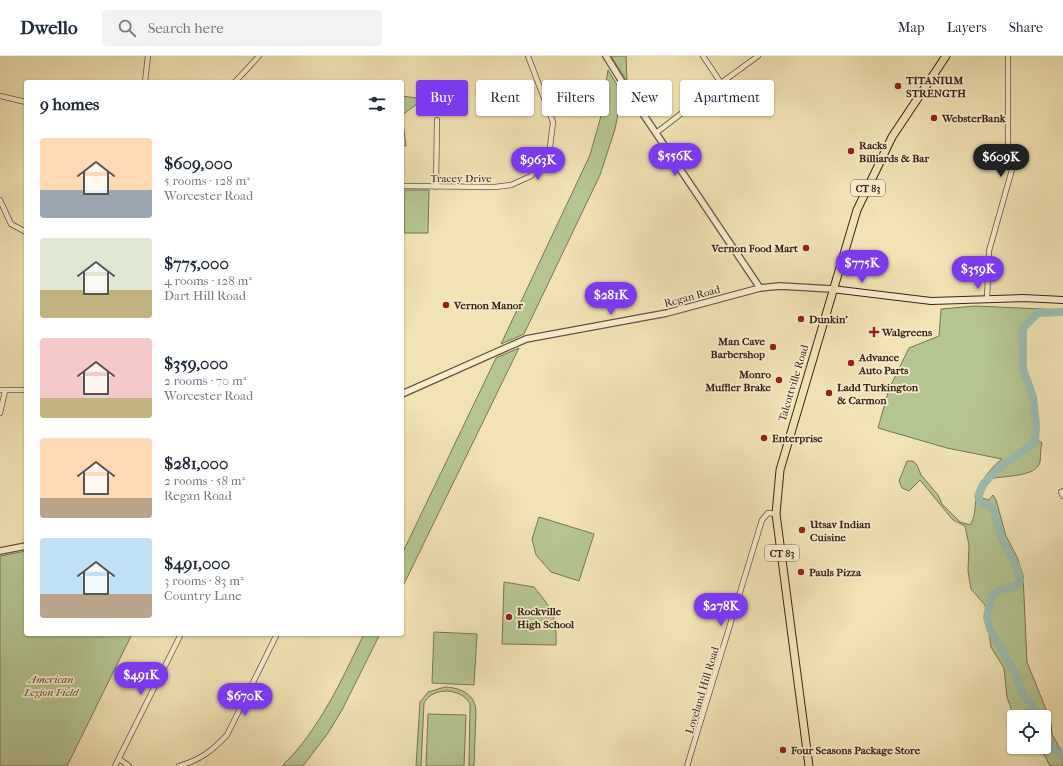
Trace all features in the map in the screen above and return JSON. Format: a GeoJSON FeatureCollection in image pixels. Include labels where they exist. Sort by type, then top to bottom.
{"type":"FeatureCollection","features":[{"type":"Feature","properties":{"kind":"main road","name":"Talcottville Road"},"geometry":{"type":"LineString","coordinates":[[809,766],[776,514],[779,477],[783,456],[857,210],[892,137],[946,56]]}},
{"type":"Feature","properties":{"kind":"main road"},"geometry":{"type":"LineString","coordinates":[[832,289],[930,301],[1023,298],[1063,300]]}},
{"type":"Feature","properties":{"kind":"street"},"geometry":{"type":"LineString","coordinates":[[145,80],[148,56]]}},
{"type":"Feature","properties":{"kind":"street"},"geometry":{"type":"LineString","coordinates":[[237,80],[259,56]]}},
{"type":"Feature","properties":{"kind":"street","name":"Tracey Drive"},"geometry":{"type":"LineString","coordinates":[[404,186],[495,187],[511,185],[531,176],[545,160],[550,147],[553,122],[528,56]]}},
{"type":"Feature","properties":{"kind":"street"},"geometry":{"type":"LineString","coordinates":[[606,56],[629,93],[760,288]]}},
{"type":"Feature","properties":{"kind":"street"},"geometry":{"type":"LineString","coordinates":[[703,56],[719,80]]}},
{"type":"Feature","properties":{"kind":"street"},"geometry":{"type":"LineString","coordinates":[[725,80],[758,56]]}},
{"type":"Feature","properties":{"kind":"street"},"geometry":{"type":"LineString","coordinates":[[987,299],[989,251],[1013,166],[1008,144],[1008,56]]}},
{"type":"Feature","properties":{"kind":"street"},"geometry":{"type":"LineString","coordinates":[[0,96],[24,102]]}},
{"type":"Feature","properties":{"kind":"street"},"geometry":{"type":"LineString","coordinates":[[656,133],[680,115]]}},
{"type":"Feature","properties":{"kind":"street"},"geometry":{"type":"LineString","coordinates":[[436,187],[437,120]]}},
{"type":"Feature","properties":{"kind":"street"},"geometry":{"type":"LineString","coordinates":[[0,200],[11,224],[24,231]]}},
{"type":"Feature","properties":{"kind":"street","name":"Regan Road"},"geometry":{"type":"LineString","coordinates":[[404,393],[526,339],[667,313],[760,288],[780,286],[832,289]]}},
{"type":"Feature","properties":{"kind":"street"},"geometry":{"type":"LineString","coordinates":[[0,413],[2,391],[24,390]]}},
{"type":"Feature","properties":{"kind":"street"},"geometry":{"type":"LineString","coordinates":[[1063,491],[1061,492],[1063,496]]}},
{"type":"Feature","properties":{"kind":"street","name":"Loveland Hill Road"},"geometry":{"type":"LineString","coordinates":[[688,766],[762,520],[768,513],[776,514]]}},
{"type":"Feature","properties":{"kind":"street"},"geometry":{"type":"LineString","coordinates":[[0,551],[24,546]]}},
{"type":"Feature","properties":{"kind":"street"},"geometry":{"type":"LineString","coordinates":[[115,766],[180,636]]}},
{"type":"Feature","properties":{"kind":"street"},"geometry":{"type":"LineString","coordinates":[[179,766],[197,761],[227,735],[276,636]]}},
{"type":"Feature","properties":{"kind":"street"},"geometry":{"type":"LineString","coordinates":[[119,759],[129,766]]}},
{"type":"Feature","properties":{"kind":"green space"},"geometry":{"type":"Polygon","coordinates":[[[612,56],[626,56],[627,80],[626,80],[612,56]]]}},
{"type":"Feature","properties":{"kind":"green space"},"geometry":{"type":"Polygon","coordinates":[[[608,70],[617,85],[618,116],[615,129],[600,175],[524,334],[501,344],[590,155],[601,116],[609,116],[609,80],[606,80],[608,70]]]}},
{"type":"Feature","properties":{"kind":"green space"},"geometry":{"type":"Polygon","coordinates":[[[404,96],[416,98],[416,105],[404,114],[404,96]]]}},
{"type":"Feature","properties":{"kind":"green space"},"geometry":{"type":"Polygon","coordinates":[[[404,130],[406,146],[404,146],[404,130]]]}},
{"type":"Feature","properties":{"kind":"green space"},"geometry":{"type":"Polygon","coordinates":[[[404,190],[429,190],[428,233],[404,233],[404,190]]]}},
{"type":"Feature","properties":{"kind":"green space"},"geometry":{"type":"Polygon","coordinates":[[[976,306],[1063,310],[1063,312],[1038,313],[1025,325],[1022,331],[1023,371],[1033,395],[1036,439],[1042,443],[1040,462],[1032,471],[1018,475],[991,479],[982,493],[982,498],[989,500],[993,495],[996,500],[1006,536],[1017,557],[1023,575],[1027,662],[1046,710],[1012,710],[1007,697],[1004,668],[991,647],[985,605],[971,589],[968,571],[969,545],[965,526],[953,520],[920,480],[909,491],[902,488],[899,481],[907,461],[913,461],[917,465],[921,475],[938,495],[942,504],[960,522],[970,525],[974,514],[977,490],[995,465],[1002,459],[947,448],[878,428],[889,389],[909,348],[939,336],[941,309],[976,306]]]}},
{"type":"Feature","properties":{"kind":"green space"},"geometry":{"type":"Polygon","coordinates":[[[519,348],[404,584],[404,550],[496,358],[519,348]]]}},
{"type":"Feature","properties":{"kind":"green space"},"geometry":{"type":"Polygon","coordinates":[[[539,517],[594,534],[579,581],[551,572],[536,555],[532,539],[539,517]]]}},
{"type":"Feature","properties":{"kind":"green space","name":"American Legion Field"},"geometry":{"type":"Polygon","coordinates":[[[24,551],[24,636],[131,636],[67,766],[0,766],[0,556],[24,551]]]}},
{"type":"Feature","properties":{"kind":"green space"},"geometry":{"type":"Polygon","coordinates":[[[504,582],[534,587],[552,613],[556,627],[556,645],[502,644],[504,582]]]}},
{"type":"Feature","properties":{"kind":"green space"},"geometry":{"type":"Polygon","coordinates":[[[434,632],[477,634],[474,685],[432,683],[434,632]]]}},
{"type":"Feature","properties":{"kind":"green space"},"geometry":{"type":"Polygon","coordinates":[[[363,636],[379,636],[342,710],[328,733],[303,766],[282,766],[308,736],[329,704],[363,636]]]}},
{"type":"Feature","properties":{"kind":"green space"},"geometry":{"type":"Polygon","coordinates":[[[445,687],[466,693],[473,700],[475,705],[474,766],[469,766],[470,704],[461,695],[447,691],[434,694],[424,703],[421,766],[416,766],[420,702],[428,692],[445,687]]]}},
{"type":"Feature","properties":{"kind":"green space"},"geometry":{"type":"Polygon","coordinates":[[[428,714],[466,715],[464,766],[426,766],[428,714]]]}},
{"type":"Feature","properties":{"kind":"green space"},"geometry":{"type":"Polygon","coordinates":[[[1051,722],[1052,734],[1063,754],[1063,766],[1050,766],[1043,754],[1051,754],[1051,722]]]}},
{"type":"Feature","properties":{"kind":"waterway"},"geometry":{"type":"LineString","coordinates":[[1035,710],[1024,696],[1014,671],[990,629],[987,617],[991,597],[999,590],[1017,586],[1020,581],[1017,568],[1001,537],[994,511],[991,507],[980,502],[978,496],[984,483],[999,468],[1035,442],[1036,426],[1033,397],[1023,369],[1023,328],[1038,313],[1063,312]]}},
{"type":"Feature","properties":{"kind":"waterway"},"geometry":{"type":"LineString","coordinates":[[1051,746],[1058,750],[1063,757]]}},
{"type":"Feature","properties":{"kind":"place","name":"TITANIUM STRENGTH"},"geometry":{"type":"Point","coordinates":[898,86]}},
{"type":"Feature","properties":{"kind":"place","name":"WebsterBank"},"geometry":{"type":"Point","coordinates":[934,118]}},
{"type":"Feature","properties":{"kind":"place","name":"Racks Billiards & Bar"},"geometry":{"type":"Point","coordinates":[851,151]}},
{"type":"Feature","properties":{"kind":"place","name":"Vernon Food Mart"},"geometry":{"type":"Point","coordinates":[806,248]}},
{"type":"Feature","properties":{"kind":"place","name":"Vernon Manor"},"geometry":{"type":"Point","coordinates":[446,305]}},
{"type":"Feature","properties":{"kind":"place","name":"Dunkin'"},"geometry":{"type":"Point","coordinates":[801,319]}},
{"type":"Feature","properties":{"kind":"place","name":"Walgreens"},"geometry":{"type":"Point","coordinates":[874,332]}},
{"type":"Feature","properties":{"kind":"place","name":"Man Cave Barbershop"},"geometry":{"type":"Point","coordinates":[773,347]}},
{"type":"Feature","properties":{"kind":"place","name":"Advance Auto Parts"},"geometry":{"type":"Point","coordinates":[851,363]}},
{"type":"Feature","properties":{"kind":"place","name":"Monro Muffler Brake"},"geometry":{"type":"Point","coordinates":[779,380]}},
{"type":"Feature","properties":{"kind":"place","name":"Ladd Turkington & Carmon"},"geometry":{"type":"Point","coordinates":[829,393]}},
{"type":"Feature","properties":{"kind":"place","name":"Enterprise"},"geometry":{"type":"Point","coordinates":[764,438]}},
{"type":"Feature","properties":{"kind":"place","name":"Utsav Indian Cuisine"},"geometry":{"type":"Point","coordinates":[802,530]}},
{"type":"Feature","properties":{"kind":"place","name":"Pauls Pizza"},"geometry":{"type":"Point","coordinates":[801,572]}},
{"type":"Feature","properties":{"kind":"place","name":"Rockville High School"},"geometry":{"type":"Point","coordinates":[509,617]}},
{"type":"Feature","properties":{"kind":"place","name":"Four Seasons Package Store"},"geometry":{"type":"Point","coordinates":[783,750]}}]}
